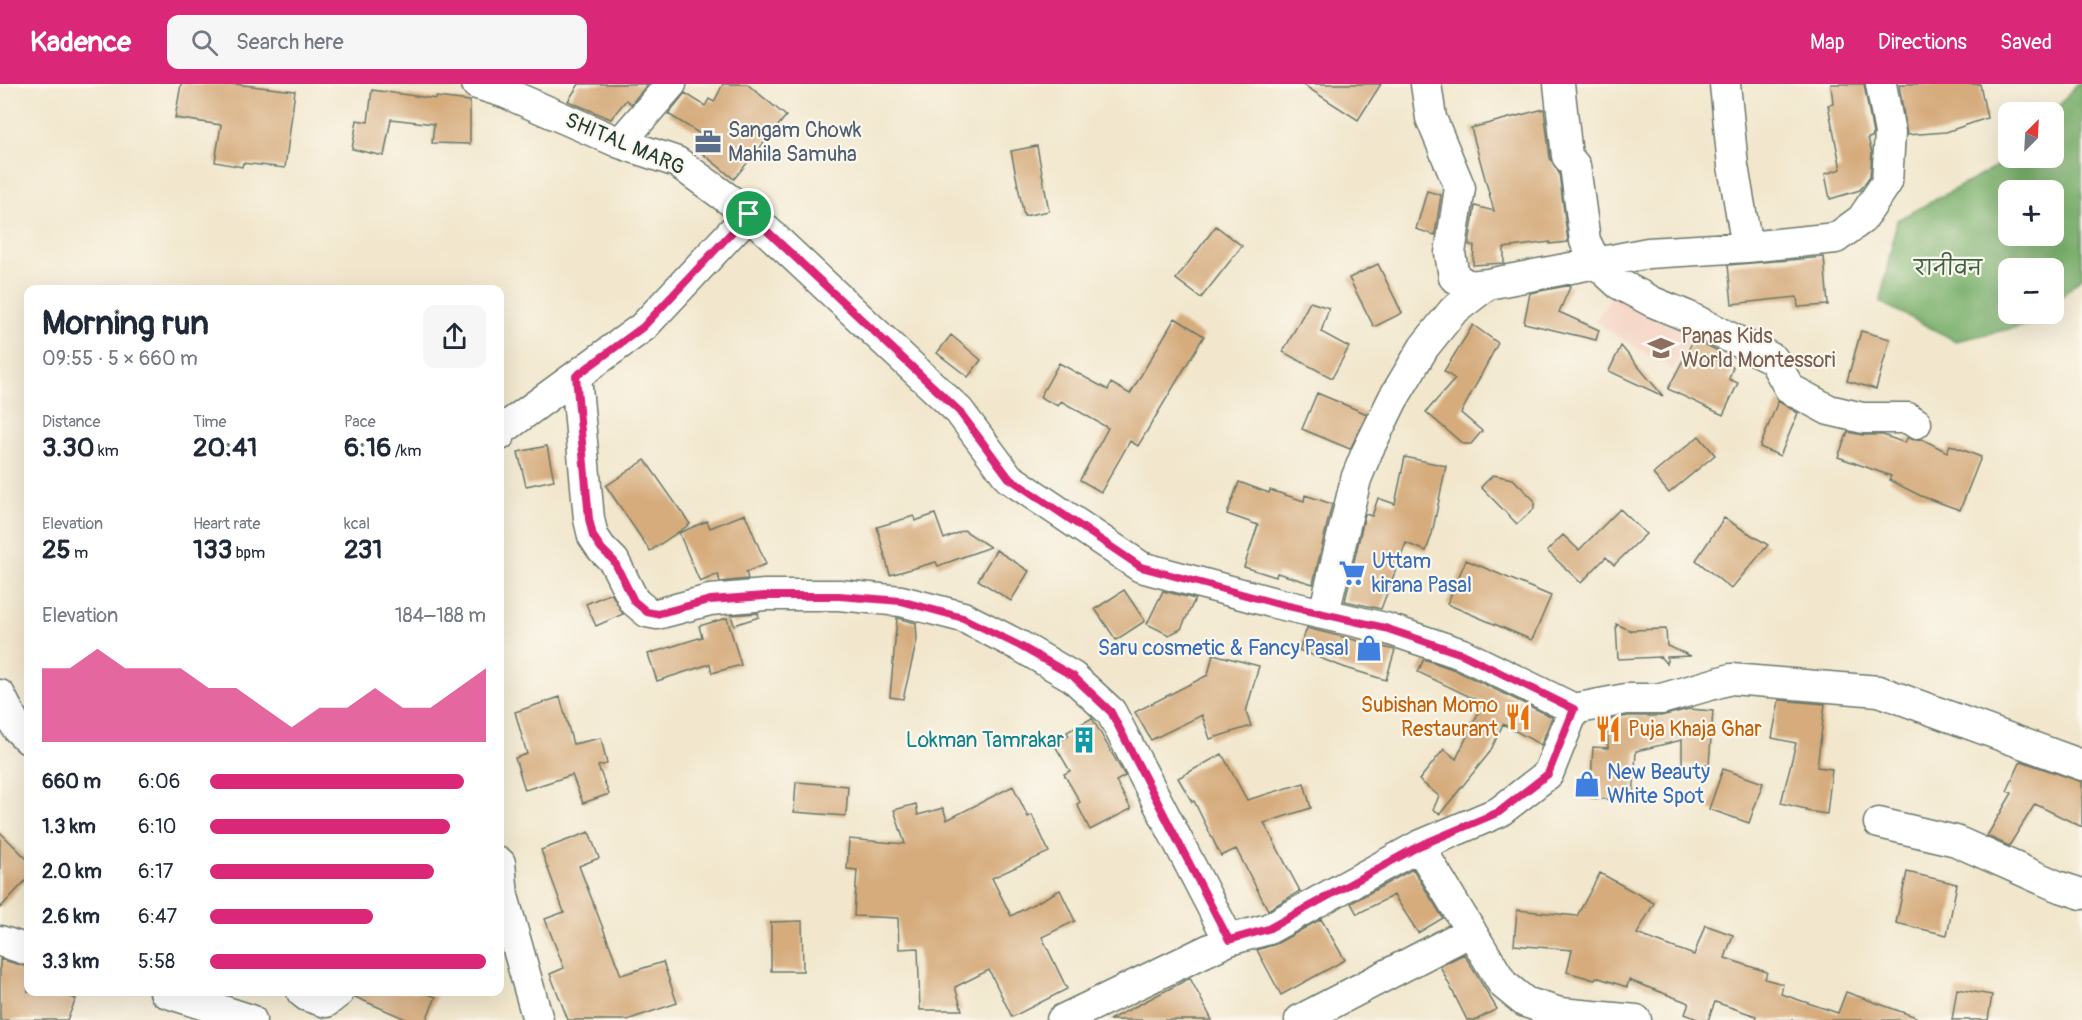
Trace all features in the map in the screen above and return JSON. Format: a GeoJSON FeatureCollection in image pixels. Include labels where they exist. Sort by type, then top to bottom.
{"type":"FeatureCollection","features":[{"type":"Feature","properties":{"kind":"street","name":"SHITAL MARG"},"geometry":{"type":"LineString","coordinates":[[477,84],[506,93],[620,143],[677,162],[749,214],[959,411],[1009,478],[1141,567],[1275,603],[1385,628],[1462,654],[1574,709]]}},
{"type":"Feature","properties":{"kind":"street"},"geometry":{"type":"LineString","coordinates":[[620,143],[671,84]]}},
{"type":"Feature","properties":{"kind":"street"},"geometry":{"type":"LineString","coordinates":[[1426,84],[1431,118],[1460,189],[1450,253],[1454,277],[1469,286],[1648,253],[1747,247],[1836,238],[1862,219],[1887,182],[1890,133],[1881,84]]}},
{"type":"Feature","properties":{"kind":"street"},"geometry":{"type":"LineString","coordinates":[[1559,84],[1567,156],[1575,166],[1585,241],[1596,263],[1620,284],[1653,302],[1687,316],[1773,359],[1790,389],[1829,410],[1863,418],[1908,418],[1916,423]]}},
{"type":"Feature","properties":{"kind":"street"},"geometry":{"type":"LineString","coordinates":[[1725,84],[1733,166],[1747,247]]}},
{"type":"Feature","properties":{"kind":"street"},"geometry":{"type":"LineString","coordinates":[[504,429],[643,327],[749,214]]}},
{"type":"Feature","properties":{"kind":"street"},"geometry":{"type":"LineString","coordinates":[[1324,613],[1356,479],[1366,452],[1393,399],[1424,347],[1453,311],[1488,284]]}},
{"type":"Feature","properties":{"kind":"street"},"geometry":{"type":"LineString","coordinates":[[576,376],[589,519],[593,536],[614,561],[634,601],[647,612],[657,614],[710,600],[765,596],[850,596],[901,601],[963,618],[1020,646],[1073,676],[1111,712],[1229,940]]}},
{"type":"Feature","properties":{"kind":"street"},"geometry":{"type":"LineString","coordinates":[[1062,1020],[1229,940],[1268,929],[1419,846],[1499,812],[1548,774],[1574,709],[1626,699],[1661,699],[1731,679],[1879,691],[2082,765]]}},
{"type":"Feature","properties":{"kind":"street"},"geometry":{"type":"LineString","coordinates":[[0,695],[17,728],[24,735]]}},
{"type":"Feature","properties":{"kind":"street"},"geometry":{"type":"LineString","coordinates":[[1879,823],[1956,841],[2057,886],[2082,894]]}},
{"type":"Feature","properties":{"kind":"street"},"geometry":{"type":"LineString","coordinates":[[1419,846],[1503,984],[1526,1002],[1556,1016],[1636,1020]]}},
{"type":"Feature","properties":{"kind":"street"},"geometry":{"type":"LineString","coordinates":[[504,900],[538,1020]]}},
{"type":"Feature","properties":{"kind":"street"},"geometry":{"type":"LineString","coordinates":[[1300,1020],[1471,931]]}},
{"type":"Feature","properties":{"kind":"street"},"geometry":{"type":"LineString","coordinates":[[0,940],[24,949]]}},
{"type":"Feature","properties":{"kind":"street"},"geometry":{"type":"LineString","coordinates":[[177,996],[251,1020]]}},
{"type":"Feature","properties":{"kind":"shaded area","name":"Panas Kids World Montessori"},"geometry":{"type":"Polygon","coordinates":[[[1617,288],[1697,326],[1673,370],[1595,322],[1617,288]]]}},
{"type":"Feature","properties":{"kind":"green space","name":"रानीवन"},"geometry":{"type":"Polygon","coordinates":[[[2077,84],[2082,84],[2082,277],[2064,294],[2064,258],[1998,258],[1998,324],[2032,324],[1956,341],[1880,302],[1897,220],[1998,166],[1998,168],[2064,168],[2064,102],[2062,102],[2077,84]]]}},
{"type":"Feature","properties":{"kind":"building"},"geometry":{"type":"Polygon","coordinates":[[[181,84],[234,84],[295,91],[285,168],[243,163],[242,167],[215,162],[221,125],[175,118],[181,84]]]}},
{"type":"Feature","properties":{"kind":"building"},"geometry":{"type":"Polygon","coordinates":[[[579,84],[648,84],[631,104],[626,100],[611,119],[568,101],[579,84]]]}},
{"type":"Feature","properties":{"kind":"building"},"geometry":{"type":"Polygon","coordinates":[[[723,84],[747,84],[786,116],[734,179],[702,153],[710,140],[668,114],[685,93],[705,106],[709,99],[714,102],[723,84]]]}},
{"type":"Feature","properties":{"kind":"building"},"geometry":{"type":"Polygon","coordinates":[[[1302,84],[1381,84],[1358,120],[1302,84]]]}},
{"type":"Feature","properties":{"kind":"building"},"geometry":{"type":"Polygon","coordinates":[[[1831,84],[1864,84],[1873,134],[1868,138],[1872,153],[1870,176],[1860,190],[1830,199],[1825,174],[1841,169],[1828,105],[1833,104],[1831,84]]]}},
{"type":"Feature","properties":{"kind":"building"},"geometry":{"type":"Polygon","coordinates":[[[1899,84],[1980,84],[1987,118],[1946,132],[1907,135],[1899,84]]]}},
{"type":"Feature","properties":{"kind":"building"},"geometry":{"type":"Polygon","coordinates":[[[372,90],[436,99],[436,97],[470,101],[470,144],[432,143],[434,124],[391,119],[384,156],[352,149],[357,120],[368,122],[372,90]]]}},
{"type":"Feature","properties":{"kind":"building"},"geometry":{"type":"Polygon","coordinates":[[[1544,109],[1550,158],[1559,173],[1568,242],[1504,248],[1504,263],[1473,265],[1474,246],[1469,245],[1475,206],[1494,211],[1471,128],[1544,109]]]}},
{"type":"Feature","properties":{"kind":"building"},"geometry":{"type":"Polygon","coordinates":[[[1037,146],[1049,211],[1024,216],[1011,151],[1037,146]]]}},
{"type":"Feature","properties":{"kind":"building"},"geometry":{"type":"Polygon","coordinates":[[[1427,191],[1441,195],[1435,235],[1416,229],[1427,191]]]}},
{"type":"Feature","properties":{"kind":"building"},"geometry":{"type":"Polygon","coordinates":[[[1216,226],[1242,246],[1201,298],[1176,279],[1216,226]]]}},
{"type":"Feature","properties":{"kind":"building"},"geometry":{"type":"Polygon","coordinates":[[[1824,257],[1828,305],[1798,307],[1797,297],[1732,304],[1728,265],[1824,257]]]}},
{"type":"Feature","properties":{"kind":"building"},"geometry":{"type":"Polygon","coordinates":[[[1378,264],[1402,313],[1374,327],[1349,278],[1378,264]]]}},
{"type":"Feature","properties":{"kind":"building"},"geometry":{"type":"Polygon","coordinates":[[[1571,285],[1559,312],[1599,330],[1596,340],[1524,323],[1530,293],[1571,285]]]}},
{"type":"Feature","properties":{"kind":"building"},"geometry":{"type":"Polygon","coordinates":[[[1310,302],[1329,308],[1321,332],[1349,347],[1332,378],[1283,352],[1310,302]]]}},
{"type":"Feature","properties":{"kind":"building"},"geometry":{"type":"Polygon","coordinates":[[[1175,318],[1204,336],[1138,446],[1130,441],[1101,492],[1080,480],[1108,428],[1061,401],[1058,406],[1040,397],[1059,363],[1108,390],[1111,383],[1130,394],[1175,318]]]}},
{"type":"Feature","properties":{"kind":"building"},"geometry":{"type":"Polygon","coordinates":[[[1473,325],[1498,343],[1461,413],[1482,431],[1471,444],[1463,444],[1426,412],[1455,379],[1444,371],[1473,325]]]}},
{"type":"Feature","properties":{"kind":"building"},"geometry":{"type":"Polygon","coordinates":[[[1861,331],[1890,339],[1876,389],[1847,381],[1861,331]]]}},
{"type":"Feature","properties":{"kind":"building"},"geometry":{"type":"Polygon","coordinates":[[[951,335],[981,360],[968,377],[937,353],[951,335]]]}},
{"type":"Feature","properties":{"kind":"building"},"geometry":{"type":"Polygon","coordinates":[[[1694,339],[1718,351],[1714,359],[1733,367],[1729,379],[1738,383],[1723,415],[1668,389],[1694,339]]]}},
{"type":"Feature","properties":{"kind":"building"},"geometry":{"type":"Polygon","coordinates":[[[1621,346],[1663,396],[1609,371],[1621,346]]]}},
{"type":"Feature","properties":{"kind":"building"},"geometry":{"type":"Polygon","coordinates":[[[1317,393],[1367,414],[1350,449],[1302,429],[1317,393]]]}},
{"type":"Feature","properties":{"kind":"building"},"geometry":{"type":"Polygon","coordinates":[[[1778,401],[1798,413],[1780,456],[1760,447],[1778,401]]]}},
{"type":"Feature","properties":{"kind":"building"},"geometry":{"type":"Polygon","coordinates":[[[1848,432],[1883,435],[1905,443],[1907,438],[1922,439],[1947,452],[1950,445],[1981,457],[1960,510],[1921,496],[1889,480],[1891,476],[1838,457],[1848,432]]]}},
{"type":"Feature","properties":{"kind":"building"},"geometry":{"type":"Polygon","coordinates":[[[1699,436],[1715,455],[1669,493],[1653,474],[1699,436]]]}},
{"type":"Feature","properties":{"kind":"building"},"geometry":{"type":"Polygon","coordinates":[[[547,446],[554,480],[526,486],[518,452],[547,446]]]}},
{"type":"Feature","properties":{"kind":"building"},"geometry":{"type":"Polygon","coordinates":[[[1405,457],[1446,466],[1432,534],[1426,551],[1406,543],[1381,609],[1345,601],[1365,514],[1372,516],[1378,498],[1395,504],[1405,457]]]}},
{"type":"Feature","properties":{"kind":"building"},"geometry":{"type":"Polygon","coordinates":[[[645,460],[690,524],[650,551],[606,486],[645,460]]]}},
{"type":"Feature","properties":{"kind":"building"},"geometry":{"type":"Polygon","coordinates":[[[1493,475],[1513,479],[1534,500],[1534,509],[1517,524],[1481,487],[1493,475]]]}},
{"type":"Feature","properties":{"kind":"building"},"geometry":{"type":"Polygon","coordinates":[[[1239,482],[1269,493],[1270,490],[1304,501],[1305,495],[1332,504],[1313,584],[1277,573],[1276,577],[1244,567],[1258,525],[1227,514],[1239,482]]]}},
{"type":"Feature","properties":{"kind":"building"},"geometry":{"type":"Polygon","coordinates":[[[1620,509],[1646,534],[1614,565],[1606,557],[1581,583],[1547,551],[1563,535],[1579,550],[1620,509]]]}},
{"type":"Feature","properties":{"kind":"building"},"geometry":{"type":"Polygon","coordinates":[[[745,514],[766,564],[746,572],[748,579],[720,582],[718,574],[700,582],[679,533],[707,521],[710,528],[745,514]]]}},
{"type":"Feature","properties":{"kind":"building"},"geometry":{"type":"Polygon","coordinates":[[[935,514],[944,539],[964,530],[990,547],[938,566],[936,562],[890,575],[877,527],[914,516],[915,521],[935,514]]]}},
{"type":"Feature","properties":{"kind":"building"},"geometry":{"type":"Polygon","coordinates":[[[1724,518],[1768,545],[1731,589],[1696,560],[1724,518]]]}},
{"type":"Feature","properties":{"kind":"building"},"geometry":{"type":"Polygon","coordinates":[[[996,550],[1029,571],[1011,601],[978,580],[996,550]]]}},
{"type":"Feature","properties":{"kind":"building"},"geometry":{"type":"Polygon","coordinates":[[[1466,560],[1551,596],[1532,640],[1447,604],[1466,560]]]}},
{"type":"Feature","properties":{"kind":"building"},"geometry":{"type":"Polygon","coordinates":[[[1124,590],[1145,621],[1116,640],[1095,609],[1124,590]]]}},
{"type":"Feature","properties":{"kind":"building"},"geometry":{"type":"Polygon","coordinates":[[[1163,591],[1195,599],[1181,629],[1169,635],[1147,624],[1163,591]]]}},
{"type":"Feature","properties":{"kind":"building"},"geometry":{"type":"Polygon","coordinates":[[[611,593],[623,614],[596,626],[586,604],[611,593]]]}},
{"type":"Feature","properties":{"kind":"building"},"geometry":{"type":"Polygon","coordinates":[[[758,613],[759,617],[734,625],[731,615],[758,613]]]}},
{"type":"Feature","properties":{"kind":"building"},"geometry":{"type":"Polygon","coordinates":[[[727,618],[741,665],[712,673],[710,664],[657,681],[648,654],[702,637],[699,626],[727,618]]]}},
{"type":"Feature","properties":{"kind":"building"},"geometry":{"type":"Polygon","coordinates":[[[897,618],[916,623],[917,640],[903,699],[890,697],[897,618]]]}},
{"type":"Feature","properties":{"kind":"building"},"geometry":{"type":"Polygon","coordinates":[[[1616,624],[1632,631],[1630,630],[1666,629],[1667,646],[1691,656],[1667,657],[1667,664],[1660,657],[1618,659],[1616,624]]]}},
{"type":"Feature","properties":{"kind":"building"},"geometry":{"type":"Polygon","coordinates":[[[1307,628],[1395,650],[1386,680],[1299,650],[1307,628]]]}},
{"type":"Feature","properties":{"kind":"building"},"geometry":{"type":"Polygon","coordinates":[[[1213,654],[1259,666],[1246,712],[1251,726],[1210,739],[1202,715],[1151,740],[1135,712],[1208,675],[1213,654]]]}},
{"type":"Feature","properties":{"kind":"building"},"geometry":{"type":"Polygon","coordinates":[[[1424,659],[1455,670],[1552,717],[1541,745],[1503,724],[1490,752],[1440,814],[1433,810],[1439,796],[1419,780],[1444,749],[1456,759],[1483,703],[1418,672],[1424,659]]]}},
{"type":"Feature","properties":{"kind":"building"},"geometry":{"type":"Polygon","coordinates":[[[560,697],[573,744],[601,738],[607,764],[598,766],[609,794],[583,803],[572,775],[525,790],[515,758],[527,754],[515,712],[560,697]]]}},
{"type":"Feature","properties":{"kind":"building"},"geometry":{"type":"Polygon","coordinates":[[[1779,700],[1825,704],[1817,767],[1832,769],[1827,814],[1806,811],[1806,809],[1781,803],[1796,743],[1772,738],[1779,700]]]}},
{"type":"Feature","properties":{"kind":"building"},"geometry":{"type":"Polygon","coordinates":[[[1689,709],[1713,711],[1709,765],[1682,765],[1682,740],[1636,751],[1633,801],[1590,798],[1593,747],[1608,748],[1607,720],[1628,716],[1661,716],[1689,709]]]}},
{"type":"Feature","properties":{"kind":"building"},"geometry":{"type":"Polygon","coordinates":[[[1092,718],[1125,776],[1116,781],[1131,809],[1090,830],[1077,804],[1080,802],[1064,774],[1070,771],[1054,744],[1069,736],[1067,732],[1092,718]]]}},
{"type":"Feature","properties":{"kind":"building"},"geometry":{"type":"Polygon","coordinates":[[[1222,754],[1247,800],[1304,783],[1311,808],[1264,823],[1300,891],[1268,910],[1236,849],[1221,856],[1194,801],[1192,802],[1178,778],[1222,754]]]}},
{"type":"Feature","properties":{"kind":"building"},"geometry":{"type":"Polygon","coordinates":[[[2021,761],[2082,782],[2082,827],[2035,804],[2009,846],[1987,836],[2012,793],[2007,791],[2021,761]]]}},
{"type":"Feature","properties":{"kind":"building"},"geometry":{"type":"Polygon","coordinates":[[[1723,769],[1763,783],[1749,823],[1709,809],[1723,769]]]}},
{"type":"Feature","properties":{"kind":"building"},"geometry":{"type":"Polygon","coordinates":[[[796,782],[848,786],[846,816],[794,812],[796,782]]]}},
{"type":"Feature","properties":{"kind":"building"},"geometry":{"type":"Polygon","coordinates":[[[1013,786],[1028,817],[1032,815],[1049,852],[992,878],[1011,916],[1060,890],[1075,921],[1042,937],[1067,989],[1012,1017],[989,970],[955,987],[962,1010],[920,1010],[918,948],[899,949],[898,918],[854,916],[857,870],[847,869],[849,839],[905,844],[894,810],[916,804],[918,815],[943,808],[947,820],[1013,786]]]}},
{"type":"Feature","properties":{"kind":"building"},"geometry":{"type":"Polygon","coordinates":[[[0,832],[24,856],[24,882],[0,908],[0,832]]]}},
{"type":"Feature","properties":{"kind":"building"},"geometry":{"type":"Polygon","coordinates":[[[589,832],[599,858],[579,866],[621,975],[663,962],[677,1003],[627,1020],[568,1020],[550,974],[564,968],[545,919],[564,912],[541,850],[589,832]]]}},
{"type":"Feature","properties":{"kind":"building"},"geometry":{"type":"Polygon","coordinates":[[[1413,869],[1443,918],[1418,933],[1394,895],[1357,914],[1351,903],[1413,869]]]}},
{"type":"Feature","properties":{"kind":"building"},"geometry":{"type":"Polygon","coordinates":[[[1907,872],[1957,884],[1947,935],[1896,923],[1907,872]]]}},
{"type":"Feature","properties":{"kind":"building"},"geometry":{"type":"Polygon","coordinates":[[[1600,873],[1654,903],[1637,934],[1694,955],[1705,925],[1733,935],[1725,958],[1767,972],[1765,979],[1783,984],[1781,994],[1838,1013],[1846,992],[1916,1017],[1916,1020],[1755,1020],[1756,1016],[1715,1002],[1708,1020],[1699,1020],[1685,1014],[1689,1003],[1629,980],[1627,987],[1596,977],[1595,980],[1567,972],[1572,950],[1514,945],[1517,910],[1577,916],[1600,873]]]}},
{"type":"Feature","properties":{"kind":"building"},"geometry":{"type":"Polygon","coordinates":[[[1321,919],[1345,960],[1281,995],[1257,950],[1276,944],[1321,919]]]}},
{"type":"Feature","properties":{"kind":"building"},"geometry":{"type":"Polygon","coordinates":[[[802,921],[803,971],[771,971],[771,922],[802,921]]]}},
{"type":"Feature","properties":{"kind":"building"},"geometry":{"type":"Polygon","coordinates":[[[1464,954],[1497,1009],[1476,1020],[1467,1020],[1440,966],[1464,954]]]}},
{"type":"Feature","properties":{"kind":"building"},"geometry":{"type":"Polygon","coordinates":[[[0,959],[24,966],[24,996],[69,996],[76,999],[67,1020],[0,1020],[0,959]]]}},
{"type":"Feature","properties":{"kind":"building"},"geometry":{"type":"Polygon","coordinates":[[[1190,978],[1212,1020],[1109,1020],[1190,978]]]}},
{"type":"Feature","properties":{"kind":"building"},"geometry":{"type":"Polygon","coordinates":[[[1957,989],[1992,995],[1988,1020],[1952,1020],[1957,989]]]}},
{"type":"Feature","properties":{"kind":"building"},"geometry":{"type":"Polygon","coordinates":[[[355,997],[436,997],[426,1020],[408,1020],[355,997]]]}},
{"type":"Feature","properties":{"kind":"place","name":"Sangam Chowk Mahila Samuha"},"geometry":{"type":"Point","coordinates":[708,142]}},
{"type":"Feature","properties":{"kind":"place","name":"Panas Kids World Montessori"},"geometry":{"type":"Point","coordinates":[1661,348]}},
{"type":"Feature","properties":{"kind":"place","name":"Uttam kirana Pasal"},"geometry":{"type":"Point","coordinates":[1352,573]}},
{"type":"Feature","properties":{"kind":"place","name":"Saru cosmetic & Fancy Pasal"},"geometry":{"type":"Point","coordinates":[1369,648]}},
{"type":"Feature","properties":{"kind":"place","name":"Subishan Momo Restaurant"},"geometry":{"type":"Point","coordinates":[1518,717]}},
{"type":"Feature","properties":{"kind":"place","name":"Puja Khaja Ghar"},"geometry":{"type":"Point","coordinates":[1608,729]}},
{"type":"Feature","properties":{"kind":"place","name":"Lokman Tamrakar"},"geometry":{"type":"Point","coordinates":[1084,740]}},
{"type":"Feature","properties":{"kind":"place","name":"New Beauty White Spot"},"geometry":{"type":"Point","coordinates":[1587,784]}},
{"type":"Feature","properties":{"kind":"route"},"geometry":{"type":"LineString","coordinates":[[749,214],[959,411],[1009,478],[1141,567],[1275,603],[1385,628],[1462,654],[1574,709],[1548,774],[1499,812],[1419,846],[1268,929],[1229,940],[1111,712],[1073,676],[1020,646],[963,618],[901,601],[839,596],[765,596],[710,600],[673,611],[657,614],[647,612],[634,601],[614,561],[593,536],[589,519],[576,376],[643,327],[749,214]]}}]}
